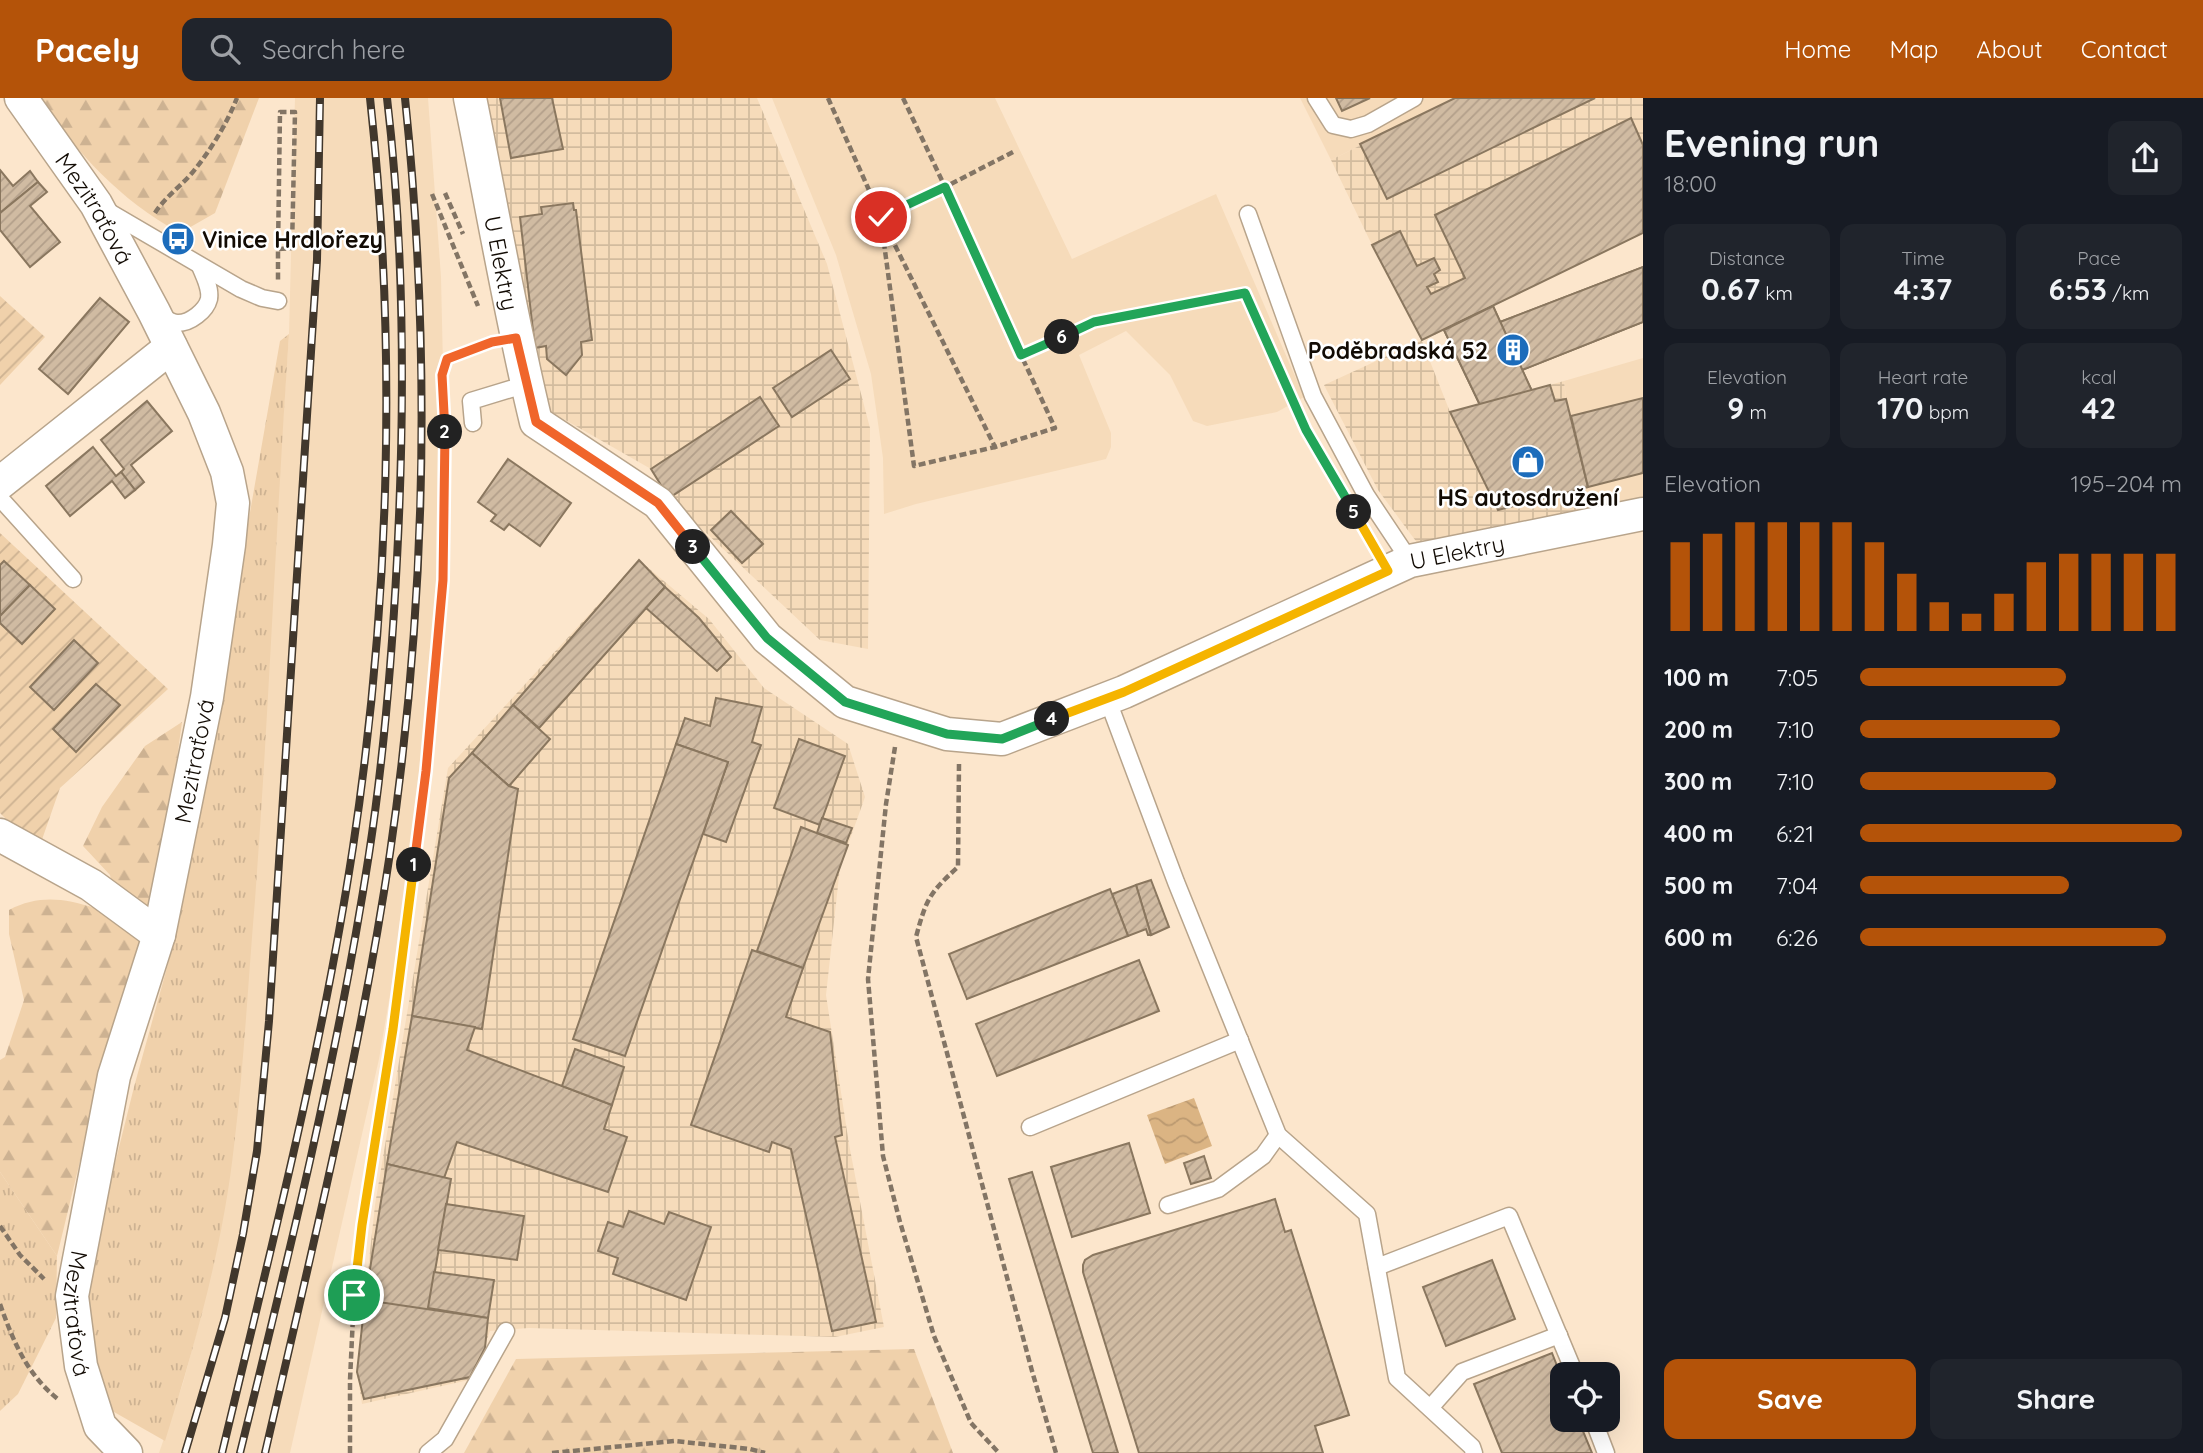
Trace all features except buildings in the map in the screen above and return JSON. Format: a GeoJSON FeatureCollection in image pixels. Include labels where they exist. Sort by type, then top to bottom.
{"type":"FeatureCollection","features":[{"type":"Feature","properties":{"kind":"street","name":"Mezitraťová"},"geometry":{"type":"LineString","coordinates":[[21,98],[96,204],[153,312],[204,413],[227,472],[233,503],[207,697],[159,935],[114,1076],[72,1296],[81,1366],[100,1426],[126,1453]]}},
{"type":"Feature","properties":{"kind":"street","name":"U Elektry"},"geometry":{"type":"LineString","coordinates":[[470,98],[516,338],[536,422],[658,503],[767,638],[845,702],[947,734],[1002,739],[1137,687],[1410,561],[1643,514]]}},
{"type":"Feature","properties":{"kind":"street"},"geometry":{"type":"LineString","coordinates":[[0,483],[171,347]]}},
{"type":"Feature","properties":{"kind":"street"},"geometry":{"type":"LineString","coordinates":[[0,835],[91,885],[159,935]]}},
{"type":"Feature","properties":{"kind":"lane"},"geometry":{"type":"LineString","coordinates":[[1316,98],[1333,125],[1351,129],[1368,124],[1414,98]]}},
{"type":"Feature","properties":{"kind":"lane"},"geometry":{"type":"LineString","coordinates":[[96,204],[241,289],[278,302]]}},
{"type":"Feature","properties":{"kind":"lane"},"geometry":{"type":"LineString","coordinates":[[1248,214],[1313,396],[1366,495],[1410,561]]}},
{"type":"Feature","properties":{"kind":"lane"},"geometry":{"type":"LineString","coordinates":[[153,312],[178,323],[204,309],[209,298],[200,266]]}},
{"type":"Feature","properties":{"kind":"lane"},"geometry":{"type":"LineString","coordinates":[[473,423],[471,401],[527,384]]}},
{"type":"Feature","properties":{"kind":"lane"},"geometry":{"type":"LineString","coordinates":[[0,498],[74,579]]}},
{"type":"Feature","properties":{"kind":"lane"},"geometry":{"type":"LineString","coordinates":[[1107,698],[1175,882],[1278,1135],[1367,1214],[1397,1378],[1472,1447],[1474,1453]]}},
{"type":"Feature","properties":{"kind":"lane"},"geometry":{"type":"LineString","coordinates":[[1030,1127],[1240,1040]]}},
{"type":"Feature","properties":{"kind":"lane"},"geometry":{"type":"LineString","coordinates":[[1168,1205],[1218,1189],[1262,1156],[1278,1135]]}},
{"type":"Feature","properties":{"kind":"lane"},"geometry":{"type":"LineString","coordinates":[[1377,1267],[1509,1216],[1570,1362]]}},
{"type":"Feature","properties":{"kind":"lane"},"geometry":{"type":"LineString","coordinates":[[428,1453],[445,1439],[506,1331]]}},
{"type":"Feature","properties":{"kind":"lane"},"geometry":{"type":"LineString","coordinates":[[1430,1408],[1462,1372],[1559,1335]]}},
{"type":"Feature","properties":{"kind":"lane"},"geometry":{"type":"LineString","coordinates":[[1598,1432],[1606,1453]]}},
{"type":"Feature","properties":{"kind":"path"},"geometry":{"type":"LineString","coordinates":[[143,232],[162,202],[207,154],[237,98]]}},
{"type":"Feature","properties":{"kind":"path"},"geometry":{"type":"LineString","coordinates":[[828,98],[881,217],[995,447]]}},
{"type":"Feature","properties":{"kind":"path"},"geometry":{"type":"LineString","coordinates":[[881,217],[914,466],[995,447],[1055,428],[903,98]]}},
{"type":"Feature","properties":{"kind":"path"},"geometry":{"type":"LineString","coordinates":[[278,249],[292,248],[295,112],[280,111],[278,249],[278,302]]}},
{"type":"Feature","properties":{"kind":"path"},"geometry":{"type":"LineString","coordinates":[[881,217],[1013,152]]}},
{"type":"Feature","properties":{"kind":"path"},"geometry":{"type":"LineString","coordinates":[[432,194],[482,317]]}},
{"type":"Feature","properties":{"kind":"path"},"geometry":{"type":"LineString","coordinates":[[1021,355],[1094,322],[1245,293],[1273,355]]}},
{"type":"Feature","properties":{"kind":"path"},"geometry":{"type":"LineString","coordinates":[[351,1453],[350,1380],[354,1295],[362,1225],[393,1029],[426,771],[443,580],[446,441],[442,375],[447,359],[454,355],[492,342],[516,338]]}},
{"type":"Feature","properties":{"kind":"path"},"geometry":{"type":"LineString","coordinates":[[959,735],[958,867],[938,885],[926,903],[916,937],[1056,1453]]}},
{"type":"Feature","properties":{"kind":"path"},"geometry":{"type":"LineString","coordinates":[[894,752],[868,979],[883,1156],[934,1336],[971,1423],[999,1453]]}},
{"type":"Feature","properties":{"kind":"path"},"geometry":{"type":"LineString","coordinates":[[0,1226],[20,1255],[43,1279],[72,1296]]}},
{"type":"Feature","properties":{"kind":"path"},"geometry":{"type":"LineString","coordinates":[[0,1304],[12,1338]]}},
{"type":"Feature","properties":{"kind":"path"},"geometry":{"type":"LineString","coordinates":[[0,1317],[28,1367],[44,1388],[76,1414],[100,1426]]}},
{"type":"Feature","properties":{"kind":"path"},"geometry":{"type":"LineString","coordinates":[[552,1453],[674,1441],[765,1453]]}},
{"type":"Feature","properties":{"kind":"shaded area"},"geometry":{"type":"Polygon","coordinates":[[[295,98],[428,98],[441,277],[443,507],[432,674],[414,854],[379,1059],[290,1453],[159,1453],[183,1383],[220,1229],[289,334],[295,98]]]}},
{"type":"Feature","properties":{"kind":"shaded area"},"geometry":{"type":"Polygon","coordinates":[[[483,98],[757,98],[827,264],[870,428],[868,649],[820,640],[669,498],[651,469],[546,409],[483,98]]]}},
{"type":"Feature","properties":{"kind":"shaded area"},"geometry":{"type":"Polygon","coordinates":[[[772,98],[995,98],[1072,259],[1216,194],[1304,397],[1277,412],[1207,426],[1193,421],[1170,375],[1126,331],[1079,355],[1111,433],[1111,447],[1106,459],[884,514],[883,458],[871,374],[836,255],[772,98]]]}},
{"type":"Feature","properties":{"kind":"shaded area"},"geometry":{"type":"Polygon","coordinates":[[[1300,98],[1455,98],[1331,160],[1300,98]]]}},
{"type":"Feature","properties":{"kind":"shaded area"},"geometry":{"type":"Polygon","coordinates":[[[1455,98],[1643,98],[1643,233],[1422,341],[1450,412],[1564,381],[1593,513],[1421,548],[1378,490],[1324,385],[1422,340],[1331,160],[1455,98]]]}},
{"type":"Feature","properties":{"kind":"shaded area"},"geometry":{"type":"Polygon","coordinates":[[[1643,358],[1643,500],[1593,513],[1564,381],[1643,358]]]}},
{"type":"Feature","properties":{"kind":"shaded area"},"geometry":{"type":"Polygon","coordinates":[[[639,560],[709,619],[764,688],[848,744],[865,797],[840,867],[826,995],[849,1144],[884,1327],[835,1337],[529,1328],[490,1331],[473,1379],[362,1404],[357,1372],[375,1205],[448,768],[639,560]]]}},
{"type":"Feature","properties":{"kind":"green space"},"geometry":{"type":"Polygon","coordinates":[[[38,98],[259,98],[215,213],[180,233],[137,205],[101,174],[38,98]]]}},
{"type":"Feature","properties":{"kind":"green space"},"geometry":{"type":"Polygon","coordinates":[[[0,296],[45,337],[0,385],[0,296]]]}},
{"type":"Feature","properties":{"kind":"green space"},"geometry":{"type":"Polygon","coordinates":[[[289,334],[260,829],[237,1116],[229,1183],[215,1258],[197,1332],[165,1441],[107,1408],[87,1345],[89,1268],[134,1087],[176,935],[280,341],[289,334]]]}},
{"type":"Feature","properties":{"kind":"green space"},"geometry":{"type":"Polygon","coordinates":[[[0,533],[168,689],[60,788],[38,851],[0,813],[0,623],[22,644],[55,609],[4,561],[0,565],[0,533]],[[74,641],[54,709],[98,663],[74,641]],[[96,684],[53,729],[76,752],[119,705],[96,684]]]}},
{"type":"Feature","properties":{"kind":"green space"},"geometry":{"type":"Polygon","coordinates":[[[182,722],[173,788],[134,972],[80,1161],[57,1256],[0,1172],[0,1060],[5,1057],[24,1000],[9,934],[9,910],[41,900],[72,902],[94,908],[114,893],[110,875],[83,846],[102,807],[145,746],[182,722]]]}},
{"type":"Feature","properties":{"kind":"green space"},"geometry":{"type":"Polygon","coordinates":[[[0,1172],[57,1256],[56,1318],[18,1394],[0,1411],[0,1172]]]}},
{"type":"Feature","properties":{"kind":"green space"},"geometry":{"type":"Polygon","coordinates":[[[914,1349],[953,1453],[464,1453],[516,1359],[914,1349]]]}},
{"type":"Feature","properties":{"kind":"water"},"geometry":{"type":"Polygon","coordinates":[[[1194,1098],[1212,1146],[1165,1164],[1147,1115],[1194,1098]]]}},
{"type":"Feature","properties":{"kind":"railway"},"geometry":{"type":"LineString","coordinates":[[185,1453],[225,1318],[257,1151],[269,1021],[317,260],[320,98]]}},
{"type":"Feature","properties":{"kind":"railway"},"geometry":{"type":"LineString","coordinates":[[222,1453],[311,1075],[353,847],[365,755],[382,567],[386,378],[379,191],[370,98]]}},
{"type":"Feature","properties":{"kind":"railway"},"geometry":{"type":"LineString","coordinates":[[240,1453],[294,1230],[343,1005],[369,854],[383,743],[397,559],[402,386],[400,270],[387,98]]}},
{"type":"Feature","properties":{"kind":"railway"},"geometry":{"type":"LineString","coordinates":[[265,1453],[334,1154],[364,1004],[390,853],[402,760],[411,666],[421,476],[419,287],[405,98]]}},
{"type":"Feature","properties":{"kind":"place","name":"Vinice Hrdlořezy"},"geometry":{"type":"Point","coordinates":[178,239]}},
{"type":"Feature","properties":{"kind":"place","name":"Poděbradská 52"},"geometry":{"type":"Point","coordinates":[1513,350]}},
{"type":"Feature","properties":{"kind":"place","name":"HS autosdružení"},"geometry":{"type":"Point","coordinates":[1528,462]}},
{"type":"Feature","properties":{"kind":"route"},"geometry":{"type":"LineString","coordinates":[[354,1295],[362,1225],[393,1029],[426,771],[443,580],[446,441],[442,375],[447,359],[492,342],[516,338],[536,422],[658,503],[767,638],[845,702],[947,734],[1002,739],[1124,692],[1388,571],[1306,430],[1245,293],[1094,322],[1021,355],[945,187],[881,217]]}}]}
